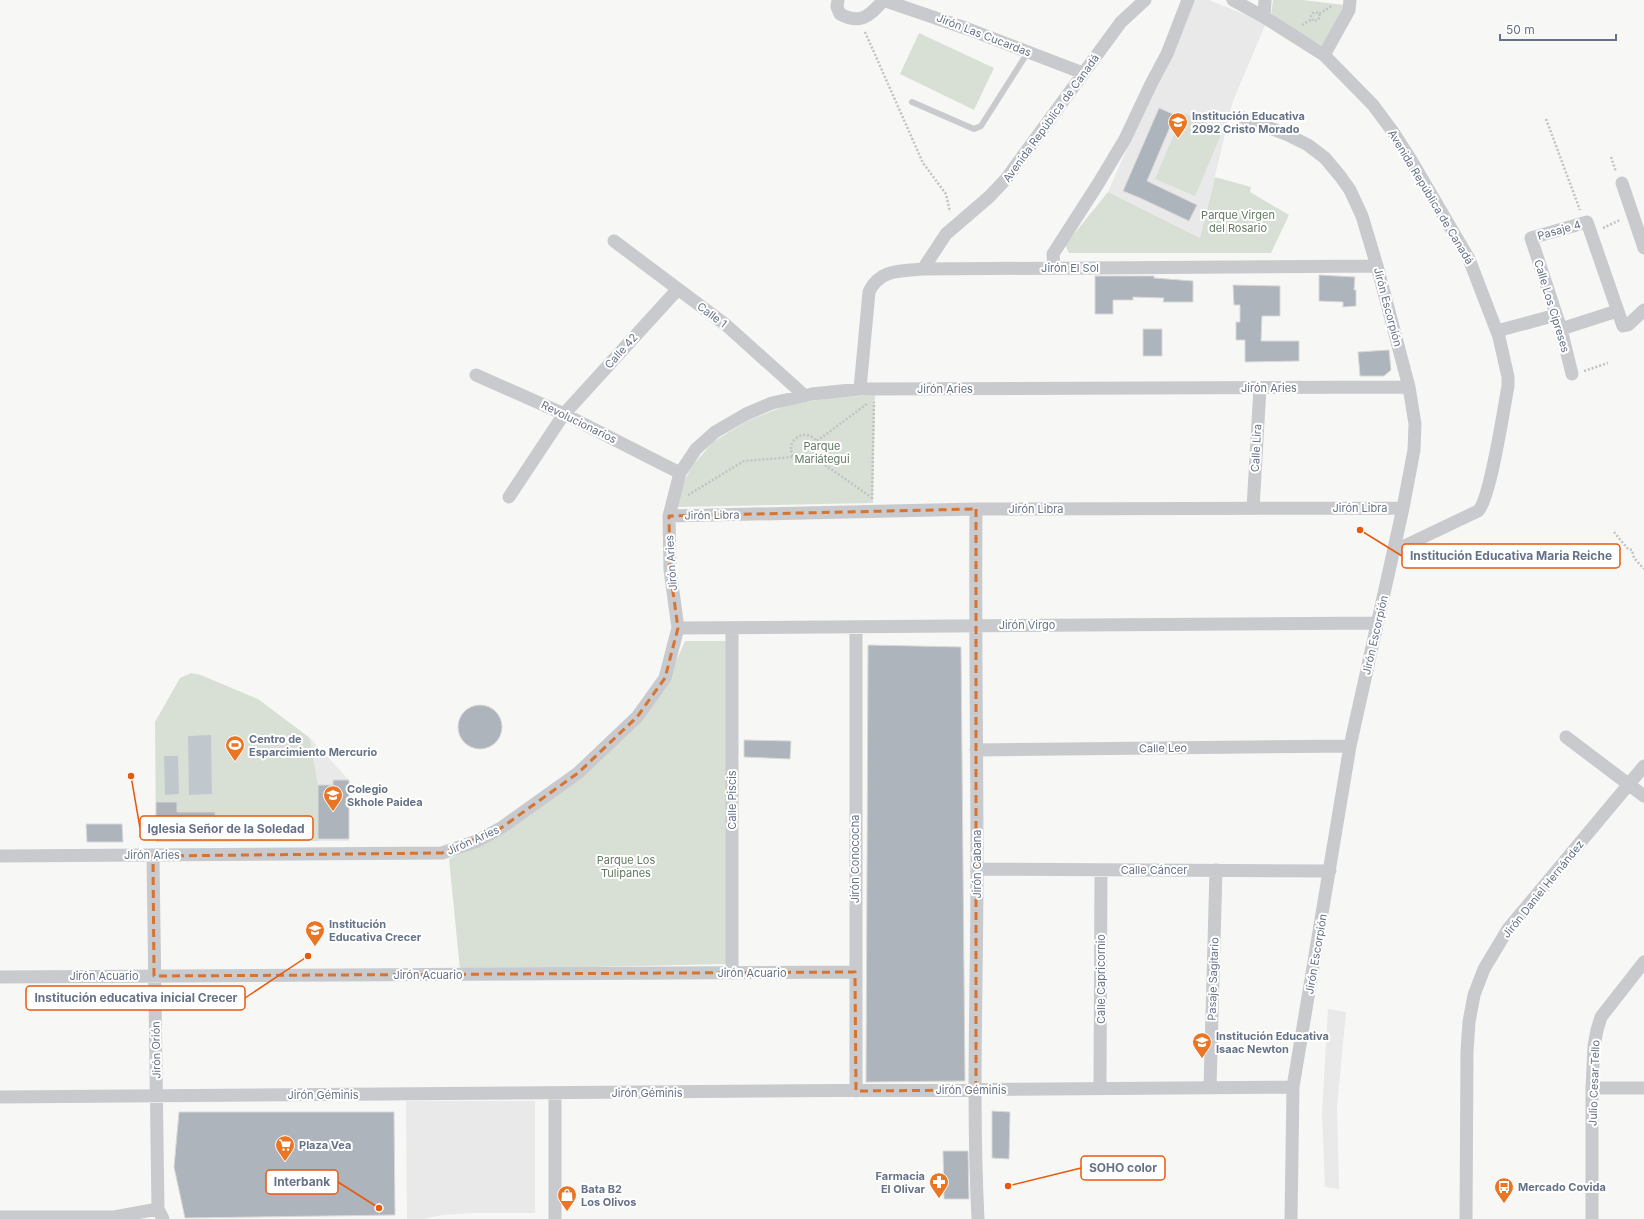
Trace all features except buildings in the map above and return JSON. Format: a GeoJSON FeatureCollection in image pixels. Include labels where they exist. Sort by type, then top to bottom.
{"type":"FeatureCollection","features":[{"type":"Feature","properties":{"kind":"street","name":"Jirón Las Cucardas"},"geometry":{"type":"LineString","coordinates":[[838,0],[837,7],[840,14],[848,19],[856,20],[871,14],[883,0],[929,14],[1083,73]]}},
{"type":"Feature","properties":{"kind":"street","name":"Avenida República de Canadá"},"geometry":{"type":"LineString","coordinates":[[923,269],[953,226],[989,197],[1006,179],[1121,22],[1145,0]]}},
{"type":"Feature","properties":{"kind":"street"},"geometry":{"type":"LineString","coordinates":[[1054,268],[1053,254],[1125,139],[1167,54],[1188,0]]}},
{"type":"Feature","properties":{"kind":"street","name":"Avenida República de Canadá"},"geometry":{"type":"LineString","coordinates":[[1233,0],[1264,17],[1324,56],[1373,105],[1411,160],[1469,259],[1497,331],[1508,382],[1494,462],[1482,505],[1478,511],[1394,551]]}},
{"type":"Feature","properties":{"kind":"street"},"geometry":{"type":"LineString","coordinates":[[1264,17],[1265,0]]}},
{"type":"Feature","properties":{"kind":"street"},"geometry":{"type":"LineString","coordinates":[[1324,56],[1349,10],[1350,0]]}},
{"type":"Feature","properties":{"kind":"street","name":"Jirón Escorpión"},"geometry":{"type":"LineString","coordinates":[[1244,118],[1288,135],[1308,145],[1325,158],[1340,176],[1357,203],[1377,266],[1409,387],[1415,424],[1414,450],[1403,508],[1350,746],[1293,1087],[1291,1219]]}},
{"type":"Feature","properties":{"kind":"street"},"geometry":{"type":"LineString","coordinates":[[1622,183],[1631,214],[1644,248]]}},
{"type":"Feature","properties":{"kind":"street"},"geometry":{"type":"LineString","coordinates":[[1589,228],[1623,326],[1628,325],[1644,310]]}},
{"type":"Feature","properties":{"kind":"street","name":"Pasaje 4"},"geometry":{"type":"LineString","coordinates":[[1531,238],[1589,228]]}},
{"type":"Feature","properties":{"kind":"street","name":"Calle Los Cipreses"},"geometry":{"type":"LineString","coordinates":[[1531,238],[1561,329],[1572,374]]}},
{"type":"Feature","properties":{"kind":"street","name":"Calle 1"},"geometry":{"type":"LineString","coordinates":[[614,241],[736,333],[805,396]]}},
{"type":"Feature","properties":{"kind":"street","name":"Jirón El Sol"},"geometry":{"type":"LineString","coordinates":[[860,389],[868,298],[871,288],[882,276],[890,272],[923,269],[1377,266]]}},
{"type":"Feature","properties":{"kind":"street","name":"Calle 42"},"geometry":{"type":"LineString","coordinates":[[509,497],[564,414],[678,288]]}},
{"type":"Feature","properties":{"kind":"street"},"geometry":{"type":"LineString","coordinates":[[1561,329],[1618,311]]}},
{"type":"Feature","properties":{"kind":"street"},"geometry":{"type":"LineString","coordinates":[[1497,331],[1556,315]]}},
{"type":"Feature","properties":{"kind":"street","name":"Revolucionarios"},"geometry":{"type":"LineString","coordinates":[[476,374],[564,414],[680,473]]}},
{"type":"Feature","properties":{"kind":"street","name":"Jirón Aries"},"geometry":{"type":"LineString","coordinates":[[0,856],[442,853],[477,840],[501,828],[578,773],[637,717],[665,678],[678,628],[670,570],[669,516],[680,473],[696,449],[715,432],[746,414],[772,403],[805,396],[860,389],[1409,387]]}},
{"type":"Feature","properties":{"kind":"street","name":"Calle Lira"},"geometry":{"type":"LineString","coordinates":[[1253,508],[1260,388]]}},
{"type":"Feature","properties":{"kind":"street","name":"Jirón Libra"},"geometry":{"type":"LineString","coordinates":[[669,516],[976,509],[1403,508]]}},
{"type":"Feature","properties":{"kind":"street","name":"Jirón Cabana"},"geometry":{"type":"LineString","coordinates":[[976,509],[976,1090],[978,1219]]}},
{"type":"Feature","properties":{"kind":"street","name":"Jirón Virgo"},"geometry":{"type":"LineString","coordinates":[[678,628],[1377,623]]}},
{"type":"Feature","properties":{"kind":"street","name":"Jirón Conococha"},"geometry":{"type":"LineString","coordinates":[[856,627],[856,1091]]}},
{"type":"Feature","properties":{"kind":"street","name":"Calle Piscis"},"geometry":{"type":"LineString","coordinates":[[732,628],[732,973]]}},
{"type":"Feature","properties":{"kind":"street"},"geometry":{"type":"LineString","coordinates":[[1566,737],[1644,796]]}},
{"type":"Feature","properties":{"kind":"street","name":"Calle Leo"},"geometry":{"type":"LineString","coordinates":[[976,750],[1350,746]]}},
{"type":"Feature","properties":{"kind":"street","name":"Jirón Daniel Hernández"},"geometry":{"type":"LineString","coordinates":[[1466,1219],[1467,1050],[1469,1022],[1474,995],[1484,969],[1508,928],[1644,766]]}},
{"type":"Feature","properties":{"kind":"street","name":"Jirón Orión"},"geometry":{"type":"LineString","coordinates":[[153,856],[154,976],[161,1214]]}},
{"type":"Feature","properties":{"kind":"street","name":"Calle Cáncer"},"geometry":{"type":"LineString","coordinates":[[977,869],[1330,871]]}},
{"type":"Feature","properties":{"kind":"street","name":"Calle Capricornio"},"geometry":{"type":"LineString","coordinates":[[1100,1089],[1101,870]]}},
{"type":"Feature","properties":{"kind":"street","name":"Pasaje Sagitario"},"geometry":{"type":"LineString","coordinates":[[1210,1088],[1216,870]]}},
{"type":"Feature","properties":{"kind":"street","name":"Julio Cesar Tello"},"geometry":{"type":"LineString","coordinates":[[1592,1219],[1592,1088],[1594,1046],[1601,1017],[1644,962]]}},
{"type":"Feature","properties":{"kind":"street","name":"Jirón Acuario"},"geometry":{"type":"LineString","coordinates":[[0,977],[855,972]]}},
{"type":"Feature","properties":{"kind":"street","name":"Jirón Géminis"},"geometry":{"type":"LineString","coordinates":[[0,1097],[555,1094],[1293,1087]]}},
{"type":"Feature","properties":{"kind":"street"},"geometry":{"type":"LineString","coordinates":[[1592,1088],[1644,1088]]}},
{"type":"Feature","properties":{"kind":"street"},"geometry":{"type":"LineString","coordinates":[[555,1094],[555,1219]]}},
{"type":"Feature","properties":{"kind":"street"},"geometry":{"type":"LineString","coordinates":[[0,1217],[113,1218],[161,1214]]}},
{"type":"Feature","properties":{"kind":"lane"},"geometry":{"type":"LineString","coordinates":[[912,102],[974,129],[981,126],[1028,52]]}},
{"type":"Feature","properties":{"kind":"path"},"geometry":{"type":"LineString","coordinates":[[1319,14],[1332,6]]}},
{"type":"Feature","properties":{"kind":"path"},"geometry":{"type":"LineString","coordinates":[[865,32],[923,163],[946,194],[953,226]]}},
{"type":"Feature","properties":{"kind":"path"},"geometry":{"type":"LineString","coordinates":[[1546,119],[1568,179],[1574,191],[1579,209],[1589,228],[1631,214]]}},
{"type":"Feature","properties":{"kind":"path"},"geometry":{"type":"LineString","coordinates":[[1593,368],[1608,363]]}},
{"type":"Feature","properties":{"kind":"path"},"geometry":{"type":"LineString","coordinates":[[817,441],[874,398],[872,511]]}},
{"type":"Feature","properties":{"kind":"path"},"geometry":{"type":"LineString","coordinates":[[808,435],[817,441],[819,450],[815,458],[810,462],[804,463],[798,461],[794,457],[791,451],[797,437],[808,435]]}},
{"type":"Feature","properties":{"kind":"path"},"geometry":{"type":"LineString","coordinates":[[685,497],[744,461],[794,457]]}},
{"type":"Feature","properties":{"kind":"path"},"geometry":{"type":"LineString","coordinates":[[815,458],[872,498]]}},
{"type":"Feature","properties":{"kind":"path"},"geometry":{"type":"LineString","coordinates":[[1614,532],[1628,549],[1632,550],[1634,558],[1644,569]]}},
{"type":"Feature","properties":{"kind":"highlighted area"},"geometry":{"type":"Polygon","coordinates":[[[976,509],[976,1090],[856,1091],[855,972],[154,976],[153,856],[442,853],[501,828],[578,773],[637,717],[665,678],[678,628],[670,570],[669,516],[976,509]]]}},
{"type":"Feature","properties":{"kind":"shaded area","name":"Institución Educativa 2092 Cristo Morado"},"geometry":{"type":"Polygon","coordinates":[[[1192,0],[1209,0],[1266,23],[1233,101],[1200,238],[1108,192],[1192,0]]]}},
{"type":"Feature","properties":{"kind":"shaded area"},"geometry":{"type":"Polygon","coordinates":[[[211,735],[212,794],[189,795],[188,736],[211,735]]]}},
{"type":"Feature","properties":{"kind":"shaded area","name":"Colegio Skhole Paidea"},"geometry":{"type":"Polygon","coordinates":[[[310,738],[349,780],[349,841],[318,841],[318,785],[310,738]]]}},
{"type":"Feature","properties":{"kind":"shaded area"},"geometry":{"type":"Polygon","coordinates":[[[164,756],[178,756],[179,794],[165,795],[164,756]]]}},
{"type":"Feature","properties":{"kind":"shaded area"},"geometry":{"type":"Polygon","coordinates":[[[1328,1009],[1346,1012],[1337,1107],[1339,1189],[1325,1187],[1322,1114],[1328,1009]]]}},
{"type":"Feature","properties":{"kind":"shaded area"},"geometry":{"type":"Polygon","coordinates":[[[406,1101],[535,1101],[535,1213],[471,1213],[442,1215],[423,1219],[407,1219],[406,1101]]]}},
{"type":"Feature","properties":{"kind":"green space"},"geometry":{"type":"Polygon","coordinates":[[[1273,0],[1303,0],[1344,5],[1323,46],[1271,16],[1273,0]]]}},
{"type":"Feature","properties":{"kind":"green space"},"geometry":{"type":"Polygon","coordinates":[[[919,33],[994,68],[974,110],[900,74],[919,33]]]}},
{"type":"Feature","properties":{"kind":"green space"},"geometry":{"type":"Polygon","coordinates":[[[1183,113],[1223,130],[1195,196],[1155,179],[1183,113]]]}},
{"type":"Feature","properties":{"kind":"green space","name":"Parque Virgen del Rosario"},"geometry":{"type":"Polygon","coordinates":[[[1215,177],[1251,187],[1250,192],[1289,215],[1271,253],[1069,253],[1065,245],[1108,192],[1200,238],[1215,177]]]}},
{"type":"Feature","properties":{"kind":"green space","name":"Parque Mariátegui"},"geometry":{"type":"Polygon","coordinates":[[[875,395],[873,503],[677,507],[679,491],[692,466],[713,442],[747,421],[787,405],[830,398],[875,395]]]}},
{"type":"Feature","properties":{"kind":"green space","name":"Parque Los Tulipanes"},"geometry":{"type":"Polygon","coordinates":[[[685,641],[726,641],[727,964],[460,970],[449,859],[497,834],[566,787],[670,675],[685,641]]]}},
{"type":"Feature","properties":{"kind":"green space","name":"Centro de Esparcimiento Mercurio"},"geometry":{"type":"Polygon","coordinates":[[[191,673],[201,675],[258,699],[310,738],[318,785],[318,841],[156,842],[155,722],[180,678],[191,673]]]}},
{"type":"Feature","properties":{"kind":"place","name":"Institución Educativa 2092 Cristo Morado"},"geometry":{"type":"Point","coordinates":[1178,139]}},
{"type":"Feature","properties":{"kind":"place","name":"Institución Educativa Maria Reiche"},"geometry":{"type":"Point","coordinates":[1360,530]}},
{"type":"Feature","properties":{"kind":"place","name":"Centro de Esparcimiento Mercurio"},"geometry":{"type":"Point","coordinates":[235,762]}},
{"type":"Feature","properties":{"kind":"place","name":"Iglesia Señor de la Soledad"},"geometry":{"type":"Point","coordinates":[131,776]}},
{"type":"Feature","properties":{"kind":"place","name":"Colegio Skhole Paidea"},"geometry":{"type":"Point","coordinates":[333,812]}},
{"type":"Feature","properties":{"kind":"place","name":"Institución Educativa Crecer"},"geometry":{"type":"Point","coordinates":[315,947]}},
{"type":"Feature","properties":{"kind":"place","name":"Institución educativa inicial Crecer"},"geometry":{"type":"Point","coordinates":[308,956]}},
{"type":"Feature","properties":{"kind":"place","name":"Institución Educativa Isaac Newton"},"geometry":{"type":"Point","coordinates":[1202,1059]}},
{"type":"Feature","properties":{"kind":"place","name":"Plaza Vea"},"geometry":{"type":"Point","coordinates":[285,1162]}},
{"type":"Feature","properties":{"kind":"place","name":"SOHO color"},"geometry":{"type":"Point","coordinates":[1008,1186]}},
{"type":"Feature","properties":{"kind":"place","name":"Farmacia El Olivar"},"geometry":{"type":"Point","coordinates":[939,1199]}},
{"type":"Feature","properties":{"kind":"place","name":"Mercado Covida"},"geometry":{"type":"Point","coordinates":[1504,1204]}},
{"type":"Feature","properties":{"kind":"place","name":"Interbank"},"geometry":{"type":"Point","coordinates":[379,1208]}},
{"type":"Feature","properties":{"kind":"place","name":"Bata B2 Los Olivos"},"geometry":{"type":"Point","coordinates":[567,1212]}}]}
